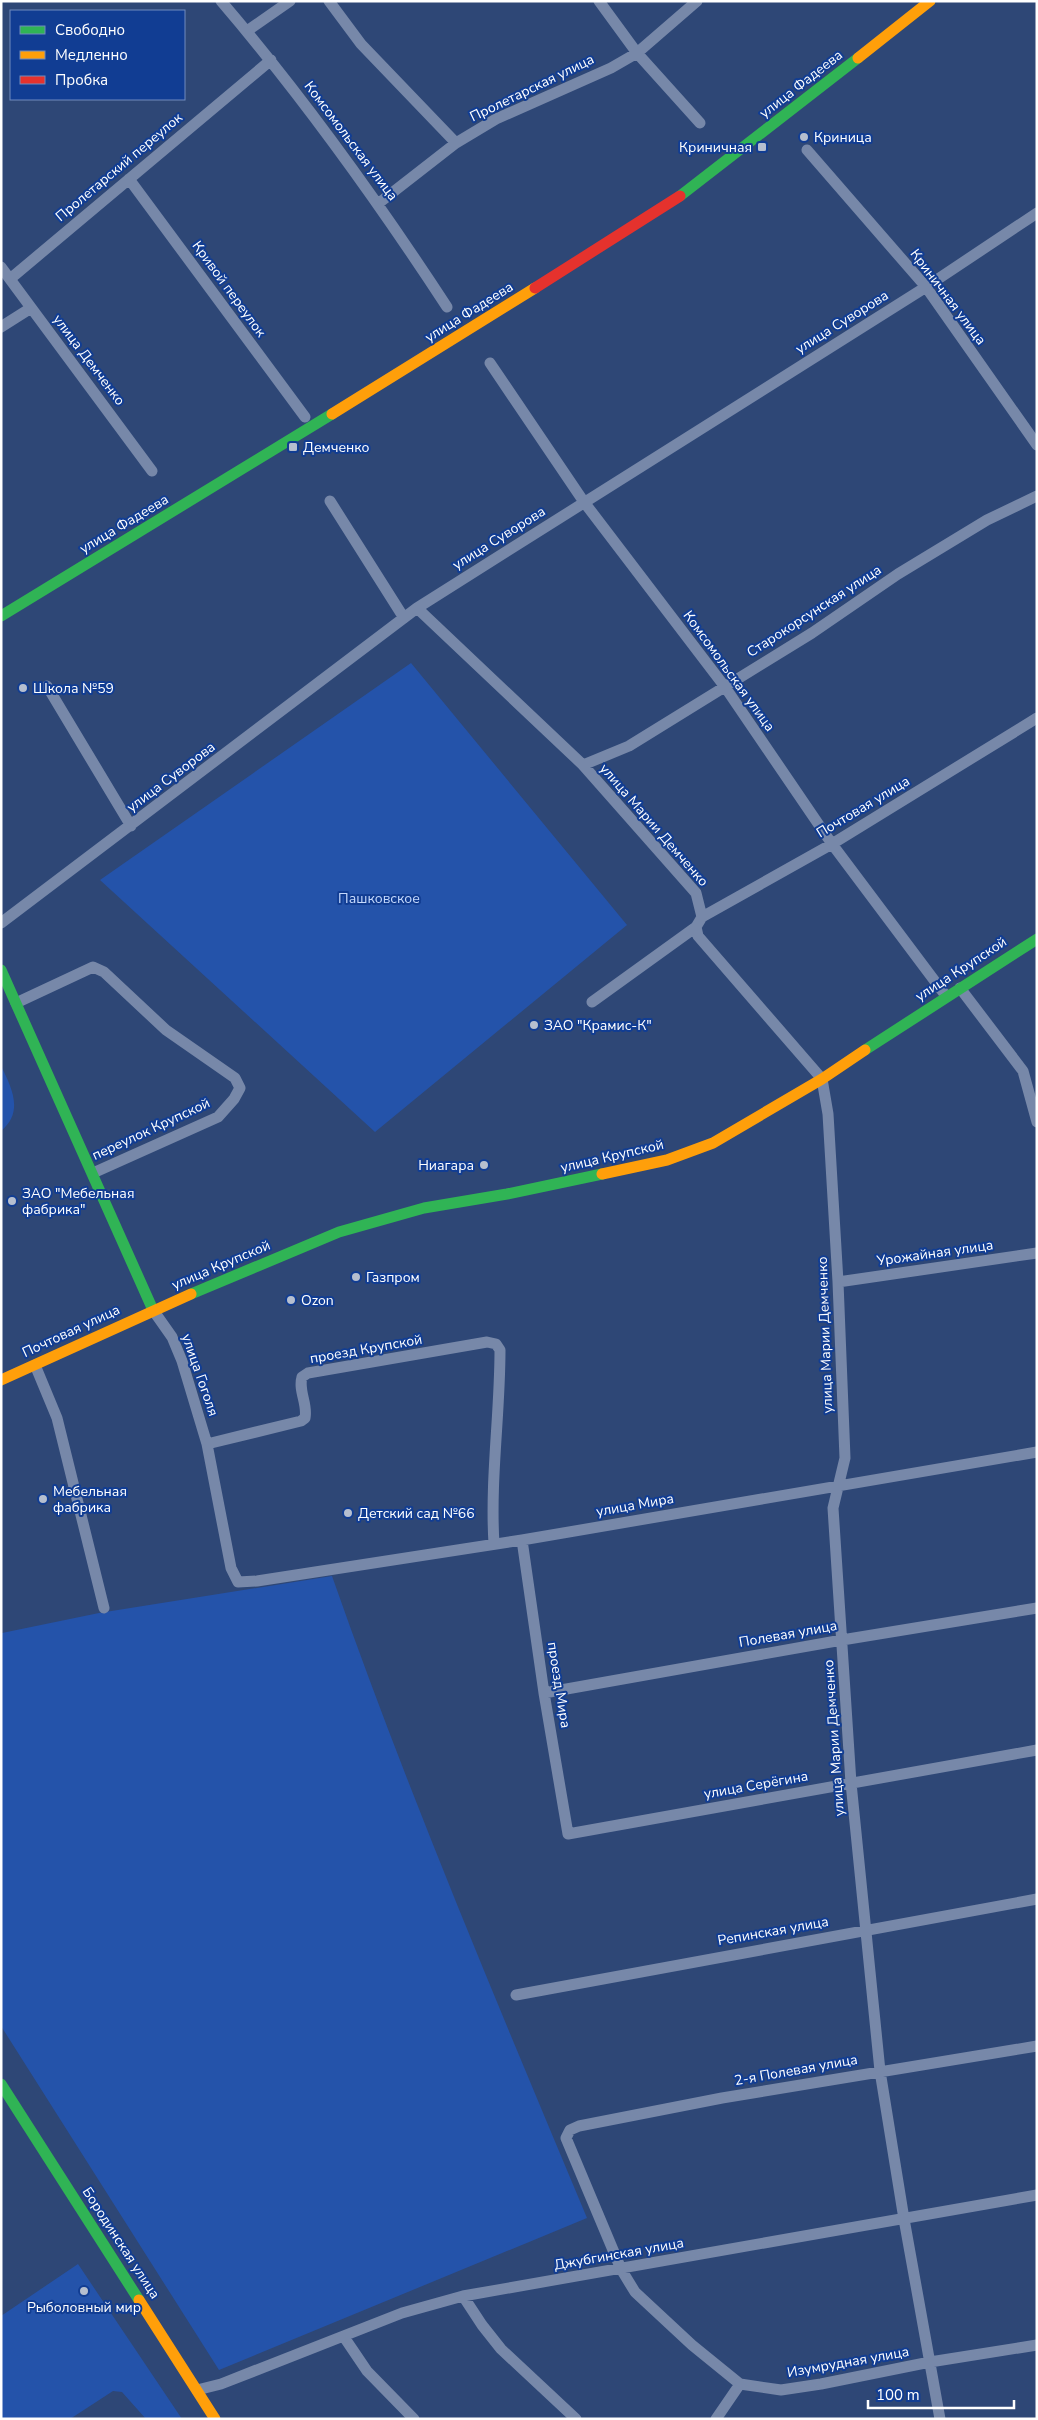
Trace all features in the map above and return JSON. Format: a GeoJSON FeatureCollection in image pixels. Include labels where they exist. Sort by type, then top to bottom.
{"type":"FeatureCollection","features":[{"type":"Feature","properties":{"kind":"street","name":"Комсомольская улица"},"geometry":{"type":"LineString","coordinates":[[221,1],[271,60],[379,203],[448,306]]}},
{"type":"Feature","properties":{"kind":"street"},"geometry":{"type":"LineString","coordinates":[[247,31],[290,1]]}},
{"type":"Feature","properties":{"kind":"street"},"geometry":{"type":"LineString","coordinates":[[329,1],[360,44],[456,143]]}},
{"type":"Feature","properties":{"kind":"street"},"geometry":{"type":"LineString","coordinates":[[599,1],[638,53],[700,123]]}},
{"type":"Feature","properties":{"kind":"street","name":"Пролетарская улица"},"geometry":{"type":"LineString","coordinates":[[379,203],[456,143],[496,119],[611,68],[638,53],[698,1]]}},
{"type":"Feature","properties":{"kind":"street","name":"улица Фадеева"},"geometry":{"type":"LineString","coordinates":[[1,616],[467,332],[695,187],[930,1]]}},
{"type":"Feature","properties":{"kind":"street","name":"Пролетарский переулок"},"geometry":{"type":"LineString","coordinates":[[10,278],[271,60]]}},
{"type":"Feature","properties":{"kind":"street","name":"Криничная улица"},"geometry":{"type":"LineString","coordinates":[[807,150],[926,287],[1037,446]]}},
{"type":"Feature","properties":{"kind":"street","name":"Кривой переулок"},"geometry":{"type":"LineString","coordinates":[[129,179],[305,417]]}},
{"type":"Feature","properties":{"kind":"street","name":"улица Суворова"},"geometry":{"type":"LineString","coordinates":[[1,923],[417,608],[926,287],[1037,213]]}},
{"type":"Feature","properties":{"kind":"street","name":"улица Демченко"},"geometry":{"type":"LineString","coordinates":[[1,267],[152,471]]}},
{"type":"Feature","properties":{"kind":"street"},"geometry":{"type":"LineString","coordinates":[[1,328],[31,308]]}},
{"type":"Feature","properties":{"kind":"street","name":"Комсомольская улица"},"geometry":{"type":"LineString","coordinates":[[490,363],[584,502],[724,687],[832,844],[946,996]]}},
{"type":"Feature","properties":{"kind":"street","name":"Старокорсунская улица"},"geometry":{"type":"LineString","coordinates":[[583,765],[629,746],[812,633],[898,574],[988,520],[1037,496]]}},
{"type":"Feature","properties":{"kind":"street"},"geometry":{"type":"LineString","coordinates":[[330,501],[404,618]]}},
{"type":"Feature","properties":{"kind":"street","name":"улица Марии Демченко"},"geometry":{"type":"LineString","coordinates":[[417,608],[583,765],[696,893],[702,916]]}},
{"type":"Feature","properties":{"kind":"street"},"geometry":{"type":"LineString","coordinates":[[47,686],[131,826]]}},
{"type":"Feature","properties":{"kind":"street","name":"Почтовая улица"},"geometry":{"type":"LineString","coordinates":[[702,916],[832,844],[1037,718]]}},
{"type":"Feature","properties":{"kind":"street"},"geometry":{"type":"LineString","coordinates":[[592,1002],[696,927],[702,916]]}},
{"type":"Feature","properties":{"kind":"street"},"geometry":{"type":"LineString","coordinates":[[696,927],[698,936],[822,1079]]}},
{"type":"Feature","properties":{"kind":"street","name":"улица Крупской"},"geometry":{"type":"LineString","coordinates":[[153,1310],[339,1232],[424,1208],[507,1194],[666,1160],[713,1143],[822,1079],[1037,938]]}},
{"type":"Feature","properties":{"kind":"street","name":"переулок Крупской"},"geometry":{"type":"LineString","coordinates":[[16,1003],[93,968],[104,972],[166,1030],[235,1078],[240,1088],[234,1099],[218,1117],[93,1172]]}},
{"type":"Feature","properties":{"kind":"street","name":"улица Гоголя"},"geometry":{"type":"LineString","coordinates":[[1,970],[93,1172],[153,1310],[172,1337],[182,1361],[208,1444],[232,1568],[238,1582]]}},
{"type":"Feature","properties":{"kind":"street"},"geometry":{"type":"LineString","coordinates":[[960,988],[1023,1071],[1037,1122]]}},
{"type":"Feature","properties":{"kind":"street","name":"улица Марии Демченко"},"geometry":{"type":"LineString","coordinates":[[822,1079],[828,1114],[838,1282],[845,1458],[833,1508],[851,1783],[880,2071],[940,2419]]}},
{"type":"Feature","properties":{"kind":"street","name":"Урожайная улица"},"geometry":{"type":"LineString","coordinates":[[838,1282],[1037,1253]]}},
{"type":"Feature","properties":{"kind":"street","name":"Почтовая улица"},"geometry":{"type":"LineString","coordinates":[[1,1380],[153,1310]]}},
{"type":"Feature","properties":{"kind":"street","name":"проезд Крупской"},"geometry":{"type":"LineString","coordinates":[[208,1444],[301,1421],[305,1418],[306,1413],[300,1385],[302,1377],[308,1373],[487,1342],[496,1344],[500,1350],[500,1403],[492,1504],[494,1544]]}},
{"type":"Feature","properties":{"kind":"street"},"geometry":{"type":"LineString","coordinates":[[35,1365],[57,1418],[104,1608]]}},
{"type":"Feature","properties":{"kind":"street","name":"улица Мира"},"geometry":{"type":"LineString","coordinates":[[238,1582],[522,1540],[1037,1452]]}},
{"type":"Feature","properties":{"kind":"street","name":"проезд Мира"},"geometry":{"type":"LineString","coordinates":[[522,1540],[544,1693],[568,1834]]}},
{"type":"Feature","properties":{"kind":"street","name":"Полевая улица"},"geometry":{"type":"LineString","coordinates":[[544,1693],[842,1640],[1037,1608]]}},
{"type":"Feature","properties":{"kind":"street","name":"улица Серёгина"},"geometry":{"type":"LineString","coordinates":[[568,1834],[1037,1750]]}},
{"type":"Feature","properties":{"kind":"street","name":"Репинская улица"},"geometry":{"type":"LineString","coordinates":[[516,1995],[1037,1899]]}},
{"type":"Feature","properties":{"kind":"street","name":"2-я Полевая улица"},"geometry":{"type":"LineString","coordinates":[[621,2269],[566,2138],[570,2130],[579,2126],[722,2098],[1037,2046]]}},
{"type":"Feature","properties":{"kind":"street","name":"Бородинская улица"},"geometry":{"type":"LineString","coordinates":[[1,2084],[214,2419]]}},
{"type":"Feature","properties":{"kind":"street","name":"Джубгинская улица"},"geometry":{"type":"LineString","coordinates":[[197,2390],[221,2384],[402,2313],[463,2296],[1037,2195]]}},
{"type":"Feature","properties":{"kind":"street"},"geometry":{"type":"LineString","coordinates":[[621,2269],[635,2292],[692,2345],[740,2384],[716,2419]]}},
{"type":"Feature","properties":{"kind":"street"},"geometry":{"type":"LineString","coordinates":[[463,2296],[482,2325],[502,2349],[576,2419]]}},
{"type":"Feature","properties":{"kind":"street"},"geometry":{"type":"LineString","coordinates":[[344,2337],[366,2371],[414,2419]]}},
{"type":"Feature","properties":{"kind":"street","name":"Изумрудная улица"},"geometry":{"type":"LineString","coordinates":[[740,2384],[781,2390],[930,2362],[1037,2345]]}},
{"type":"Feature","properties":{"kind":"green space","name":"Пашковское"},"geometry":{"type":"Polygon","coordinates":[[[411,663],[627,925],[375,1132],[100,880],[411,663]]]}},
{"type":"Feature","properties":{"kind":"green space"},"geometry":{"type":"Polygon","coordinates":[[[1,1066],[12,1091],[14,1108],[8,1124],[1,1131],[1,1066]]]}},
{"type":"Feature","properties":{"kind":"green space"},"geometry":{"type":"Polygon","coordinates":[[[332,1576],[391,1738],[487,1978],[587,2218],[219,2370],[1,2026],[1,1631],[2,1633],[99,1613],[332,1576]]]}},
{"type":"Feature","properties":{"kind":"green space"},"geometry":{"type":"Polygon","coordinates":[[[78,2264],[182,2419],[146,2419],[122,2392],[113,2391],[70,2419],[1,2419],[1,2316],[78,2264]]]}},
{"type":"Feature","properties":{"kind":"traffic: fast"},"geometry":{"type":"LineString","coordinates":[[680,196],[858,58]]}},
{"type":"Feature","properties":{"kind":"traffic: fast"},"geometry":{"type":"LineString","coordinates":[[1,616],[332,414]]}},
{"type":"Feature","properties":{"kind":"traffic: fast"},"geometry":{"type":"LineString","coordinates":[[865,1050],[1037,939]]}},
{"type":"Feature","properties":{"kind":"traffic: fast"},"geometry":{"type":"LineString","coordinates":[[1,970],[153,1310]]}},
{"type":"Feature","properties":{"kind":"traffic: fast"},"geometry":{"type":"LineString","coordinates":[[191,1294],[339,1232],[424,1208],[507,1194],[602,1174]]}},
{"type":"Feature","properties":{"kind":"traffic: fast"},"geometry":{"type":"LineString","coordinates":[[1,2084],[139,2300]]}},
{"type":"Feature","properties":{"kind":"traffic: slow"},"geometry":{"type":"LineString","coordinates":[[858,58],[930,1]]}},
{"type":"Feature","properties":{"kind":"traffic: slow"},"geometry":{"type":"LineString","coordinates":[[332,414],[535,288]]}},
{"type":"Feature","properties":{"kind":"traffic: slow"},"geometry":{"type":"LineString","coordinates":[[602,1174],[667,1160],[713,1143],[822,1079],[865,1050]]}},
{"type":"Feature","properties":{"kind":"traffic: slow"},"geometry":{"type":"LineString","coordinates":[[1,1380],[191,1294]]}},
{"type":"Feature","properties":{"kind":"traffic: slow"},"geometry":{"type":"LineString","coordinates":[[139,2300],[215,2419]]}},
{"type":"Feature","properties":{"kind":"traffic: jam"},"geometry":{"type":"LineString","coordinates":[[535,288],[680,196]]}},
{"type":"Feature","properties":{"kind":"place","name":"Криница"},"geometry":{"type":"Point","coordinates":[804,137]}},
{"type":"Feature","properties":{"kind":"place","name":"Криничная"},"geometry":{"type":"Point","coordinates":[762,147]}},
{"type":"Feature","properties":{"kind":"place","name":"Демченко"},"geometry":{"type":"Point","coordinates":[293,447]}},
{"type":"Feature","properties":{"kind":"place","name":"Школа №59"},"geometry":{"type":"Point","coordinates":[23,688]}},
{"type":"Feature","properties":{"kind":"place","name":"ЗАО \"Крамис-К\""},"geometry":{"type":"Point","coordinates":[534,1025]}},
{"type":"Feature","properties":{"kind":"place","name":"Ниагара"},"geometry":{"type":"Point","coordinates":[484,1165]}},
{"type":"Feature","properties":{"kind":"place","name":"ЗАО \"Мебельная фабрика\""},"geometry":{"type":"Point","coordinates":[12,1201]}},
{"type":"Feature","properties":{"kind":"place","name":"Газпром"},"geometry":{"type":"Point","coordinates":[356,1277]}},
{"type":"Feature","properties":{"kind":"place","name":"Ozon"},"geometry":{"type":"Point","coordinates":[291,1300]}},
{"type":"Feature","properties":{"kind":"place","name":"Мебельная фабрика"},"geometry":{"type":"Point","coordinates":[43,1499]}},
{"type":"Feature","properties":{"kind":"place","name":"Детский сад №66"},"geometry":{"type":"Point","coordinates":[348,1513]}},
{"type":"Feature","properties":{"kind":"place","name":"Рыболовный мир"},"geometry":{"type":"Point","coordinates":[84,2291]}}]}
